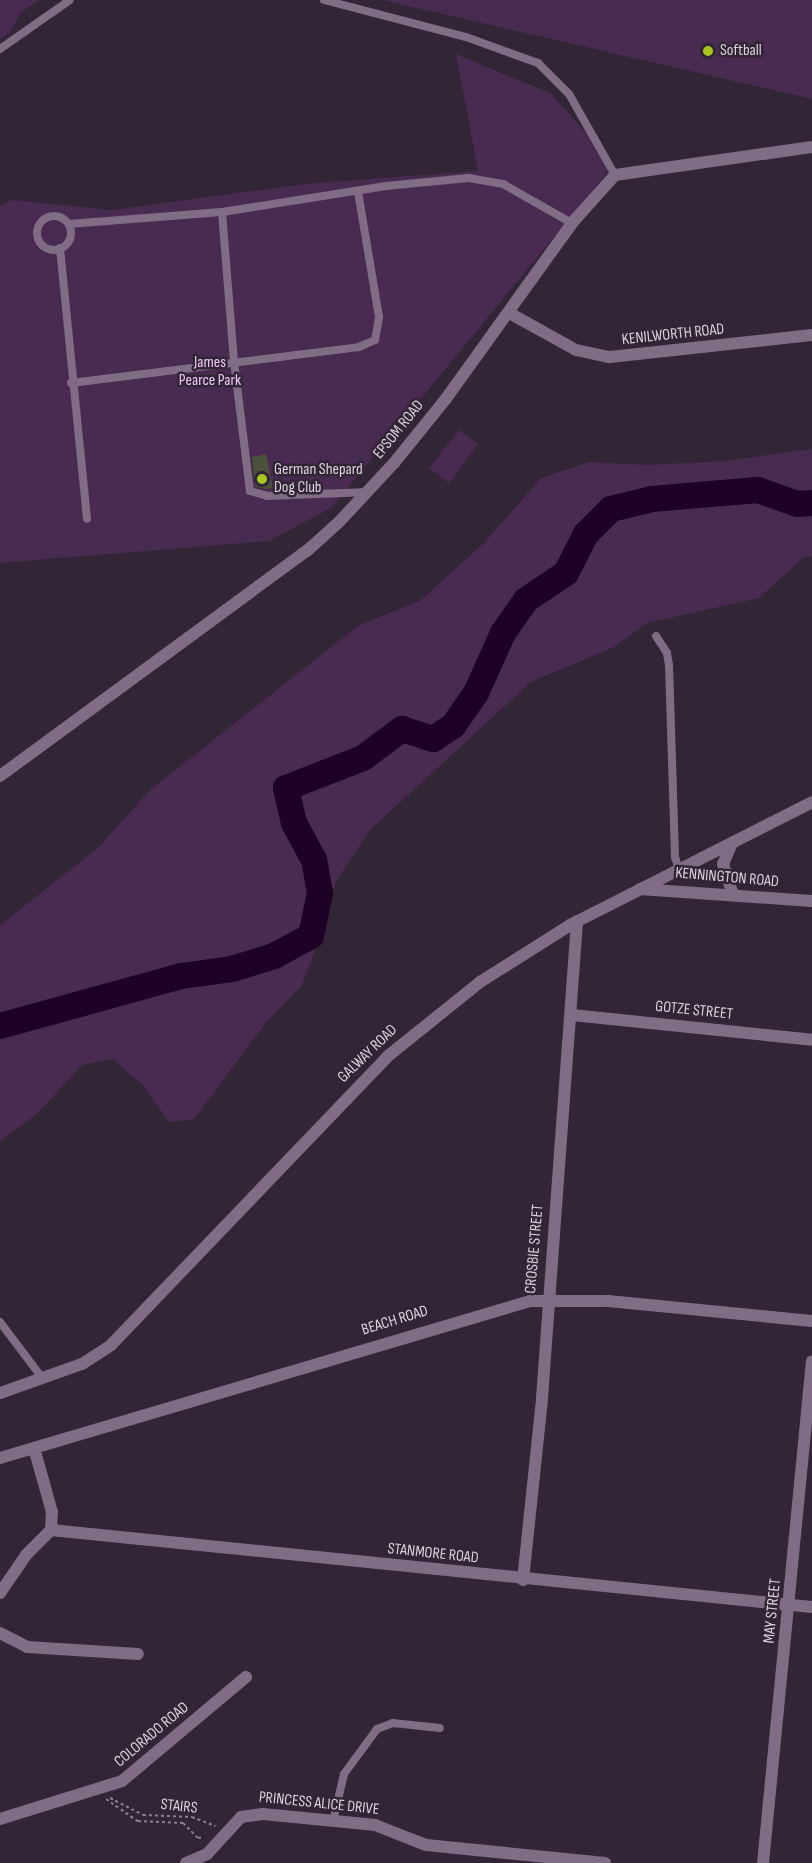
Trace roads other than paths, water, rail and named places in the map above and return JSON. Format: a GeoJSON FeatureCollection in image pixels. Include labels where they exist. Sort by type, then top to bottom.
{"type":"FeatureCollection","features":[{"type":"Feature","properties":{"kind":"street"},"geometry":{"type":"LineString","coordinates":[[615,175],[812,147]]}},
{"type":"Feature","properties":{"kind":"street","name":"EPSOM ROAD"},"geometry":{"type":"LineString","coordinates":[[0,776],[308,550],[368,492],[511,314],[572,223],[615,175]]}},
{"type":"Feature","properties":{"kind":"street","name":"KENILWORTH ROAD"},"geometry":{"type":"LineString","coordinates":[[511,314],[576,350],[610,357],[812,335]]}},
{"type":"Feature","properties":{"kind":"street","name":"GALWAY ROAD"},"geometry":{"type":"LineString","coordinates":[[0,1393],[96,1357],[123,1334],[407,1040],[480,982],[577,921],[812,802]]}},
{"type":"Feature","properties":{"kind":"street"},"geometry":{"type":"LineString","coordinates":[[733,842],[723,864],[733,895]]}},
{"type":"Feature","properties":{"kind":"street","name":"KENNINGTON ROAD"},"geometry":{"type":"LineString","coordinates":[[640,889],[812,902]]}},
{"type":"Feature","properties":{"kind":"street","name":"CROSBIE STREET"},"geometry":{"type":"LineString","coordinates":[[523,1580],[542,1398],[547,1299],[572,1015],[577,921]]}},
{"type":"Feature","properties":{"kind":"street","name":"GOTZE STREET"},"geometry":{"type":"LineString","coordinates":[[572,1015],[812,1040]]}},
{"type":"Feature","properties":{"kind":"street","name":"BEACH ROAD"},"geometry":{"type":"LineString","coordinates":[[0,1458],[479,1313],[547,1299],[812,1321]]}},
{"type":"Feature","properties":{"kind":"street","name":"MAY STREET"},"geometry":{"type":"LineString","coordinates":[[763,1863],[791,1605],[812,1361]]}},
{"type":"Feature","properties":{"kind":"street"},"geometry":{"type":"LineString","coordinates":[[0,1593],[26,1555],[51,1530],[52,1512],[34,1448]]}},
{"type":"Feature","properties":{"kind":"street","name":"STANMORE ROAD"},"geometry":{"type":"LineString","coordinates":[[51,1530],[523,1580],[812,1607]]}},
{"type":"Feature","properties":{"kind":"street"},"geometry":{"type":"LineString","coordinates":[[0,1634],[27,1647],[138,1654]]}},
{"type":"Feature","properties":{"kind":"street","name":"COLORADO ROAD"},"geometry":{"type":"LineString","coordinates":[[0,1819],[96,1791],[129,1777],[246,1677]]}},
{"type":"Feature","properties":{"kind":"street","name":"PRINCESS ALICE DRIVE"},"geometry":{"type":"LineString","coordinates":[[186,1863],[207,1854],[224,1833],[249,1814],[333,1821],[391,1829],[406,1839],[426,1845],[605,1863]]}},
{"type":"Feature","properties":{"kind":"lane"},"geometry":{"type":"LineString","coordinates":[[0,49],[70,0]]}},
{"type":"Feature","properties":{"kind":"lane"},"geometry":{"type":"LineString","coordinates":[[324,0],[466,37],[538,63],[569,93],[615,175]]}},
{"type":"Feature","properties":{"kind":"lane"},"geometry":{"type":"LineString","coordinates":[[69,224],[222,212],[445,179],[486,180],[503,184],[572,223]]}},
{"type":"Feature","properties":{"kind":"lane"},"geometry":{"type":"LineString","coordinates":[[71,383],[358,347],[375,340],[379,317],[358,192]]}},
{"type":"Feature","properties":{"kind":"lane"},"geometry":{"type":"LineString","coordinates":[[222,212],[234,362],[250,491],[267,496],[368,492]]}},
{"type":"Feature","properties":{"kind":"lane"},"geometry":{"type":"LineString","coordinates":[[50,216],[61,217],[69,224],[70,238],[60,248],[50,249],[40,243],[38,227],[50,216]]}},
{"type":"Feature","properties":{"kind":"lane"},"geometry":{"type":"LineString","coordinates":[[60,248],[71,383],[87,519]]}},
{"type":"Feature","properties":{"kind":"lane"},"geometry":{"type":"LineString","coordinates":[[656,636],[667,653],[669,665],[675,857],[679,870]]}},
{"type":"Feature","properties":{"kind":"lane"},"geometry":{"type":"LineString","coordinates":[[0,1322],[44,1378]]}},
{"type":"Feature","properties":{"kind":"lane"},"geometry":{"type":"LineString","coordinates":[[333,1821],[344,1774],[377,1729],[387,1724],[440,1728]]}},
{"type":"Feature","properties":{"kind":"waterway"},"geometry":{"type":"LineString","coordinates":[[0,1026],[182,976],[232,969],[274,956],[311,936],[320,893],[314,860],[294,823],[286,788],[363,758],[402,729],[433,739],[453,726],[476,693],[503,633],[526,600],[566,573],[586,534],[611,509],[652,499],[758,490],[797,504],[812,503]]}},
{"type":"Feature","properties":{"kind":"place","name":"Softball"},"geometry":{"type":"Point","coordinates":[708,51]}},
{"type":"Feature","properties":{"kind":"place","name":"German Shepard Dog Club"},"geometry":{"type":"Point","coordinates":[262,479]}},
{"type":"Feature","properties":{"kind":"park label","name":"James Pearce Park"},"geometry":{"type":"Point","coordinates":[210,372]}}]}
